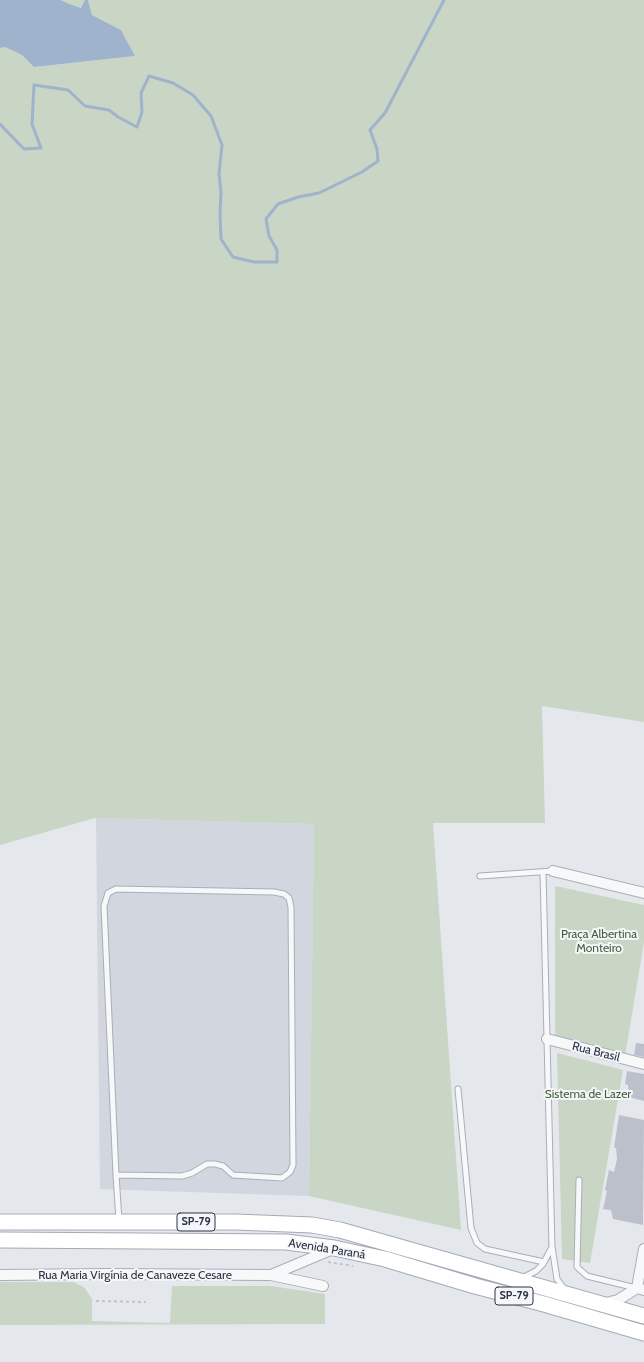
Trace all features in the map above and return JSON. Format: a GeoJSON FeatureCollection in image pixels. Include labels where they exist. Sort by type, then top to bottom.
{"type":"FeatureCollection","features":[{"type":"Feature","properties":{"kind":"main road","name":"Avenida Paraná"},"geometry":{"type":"LineString","coordinates":[[0,1222],[236,1222],[312,1225],[340,1230],[644,1316]]}},
{"type":"Feature","properties":{"kind":"main road","name":"Avenida Paraná"},"geometry":{"type":"LineString","coordinates":[[0,1240],[286,1242],[334,1248],[385,1259],[474,1286],[544,1304],[644,1333]]}},
{"type":"Feature","properties":{"kind":"street"},"geometry":{"type":"LineString","coordinates":[[548,872],[644,893]]}},
{"type":"Feature","properties":{"kind":"street","name":"Rua Brasil"},"geometry":{"type":"LineString","coordinates":[[547,1040],[644,1064]]}},
{"type":"Feature","properties":{"kind":"street","name":"Rua Maria Virgínia de Canaveze Cesare"},"geometry":{"type":"LineString","coordinates":[[270,1275],[334,1248]]}},
{"type":"Feature","properties":{"kind":"street"},"geometry":{"type":"LineString","coordinates":[[641,1289],[644,1249]]}},
{"type":"Feature","properties":{"kind":"street","name":"Rua Maria Virgínia de Canaveze Cesare"},"geometry":{"type":"LineString","coordinates":[[0,1275],[270,1275],[323,1286]]}},
{"type":"Feature","properties":{"kind":"street","name":"Avenida Paraná"},"geometry":{"type":"LineString","coordinates":[[600,1304],[610,1303],[641,1289]]}},
{"type":"Feature","properties":{"kind":"lane"},"geometry":{"type":"LineString","coordinates":[[480,876],[548,872],[547,1040],[552,1247],[557,1279],[572,1296]]}},
{"type":"Feature","properties":{"kind":"lane"},"geometry":{"type":"LineString","coordinates":[[116,1175],[182,1176],[192,1173],[207,1164],[223,1166],[233,1175],[282,1178],[290,1172],[293,1165],[291,907],[289,898],[284,894],[274,892],[116,889],[108,893],[104,906],[116,1175],[119,1222]]}},
{"type":"Feature","properties":{"kind":"lane"},"geometry":{"type":"LineString","coordinates":[[458,1089],[471,1228],[477,1242],[485,1249],[544,1262]]}},
{"type":"Feature","properties":{"kind":"lane"},"geometry":{"type":"LineString","coordinates":[[579,1180],[576,1267],[587,1276],[641,1289]]}},
{"type":"Feature","properties":{"kind":"lane"},"geometry":{"type":"LineString","coordinates":[[516,1280],[536,1271],[544,1262],[552,1247]]}},
{"type":"Feature","properties":{"kind":"path"},"geometry":{"type":"LineString","coordinates":[[96,1301],[146,1302]]}},
{"type":"Feature","properties":{"kind":"shaded area"},"geometry":{"type":"Polygon","coordinates":[[[96,818],[314,824],[309,1196],[100,1189],[96,818]]]}},
{"type":"Feature","properties":{"kind":"green space"},"geometry":{"type":"Polygon","coordinates":[[[61,0],[85,0],[82,8],[61,0]]]}},
{"type":"Feature","properties":{"kind":"green space"},"geometry":{"type":"Polygon","coordinates":[[[88,0],[644,0],[644,722],[542,706],[545,823],[433,823],[461,1230],[309,1196],[314,824],[95,818],[0,845],[0,48],[5,47],[22,55],[34,67],[135,56],[121,30],[92,15],[88,0]]]}},
{"type":"Feature","properties":{"kind":"green space","name":"Praça Albertina Monteiro"},"geometry":{"type":"Polygon","coordinates":[[[555,886],[644,905],[644,942],[625,1056],[555,1038],[555,886]]]}},
{"type":"Feature","properties":{"kind":"green space","name":"Sistema de Lazer"},"geometry":{"type":"Polygon","coordinates":[[[557,1053],[623,1070],[590,1263],[562,1259],[557,1053]]]}},
{"type":"Feature","properties":{"kind":"green space"},"geometry":{"type":"Polygon","coordinates":[[[0,1282],[73,1282],[84,1287],[92,1299],[92,1321],[170,1323],[172,1286],[270,1286],[325,1294],[325,1324],[0,1325],[0,1282]]]}},
{"type":"Feature","properties":{"kind":"water"},"geometry":{"type":"Polygon","coordinates":[[[0,0],[61,0],[81,8],[85,0],[88,0],[92,15],[121,30],[135,56],[34,67],[22,55],[5,47],[0,48],[0,0]]]}},
{"type":"Feature","properties":{"kind":"building"},"geometry":{"type":"Polygon","coordinates":[[[636,1043],[644,1044],[644,1057],[634,1055],[636,1043]]]}},
{"type":"Feature","properties":{"kind":"building"},"geometry":{"type":"Polygon","coordinates":[[[627,1071],[644,1074],[644,1101],[629,1097],[628,1085],[625,1084],[627,1071]]]}},
{"type":"Feature","properties":{"kind":"building"},"geometry":{"type":"Polygon","coordinates":[[[619,1115],[644,1120],[643,1225],[613,1219],[611,1210],[603,1209],[607,1191],[605,1190],[609,1170],[614,1172],[617,1159],[616,1148],[614,1148],[619,1115]]]}},
{"type":"Feature","properties":{"kind":"waterway"},"geometry":{"type":"LineString","coordinates":[[0,124],[24,149],[41,148],[32,124],[34,85],[68,90],[85,106],[109,110],[118,117],[137,127],[142,112],[141,93],[149,76],[173,83],[193,95],[211,116],[222,145],[219,174],[221,192],[221,239],[233,257],[254,262],[277,262],[277,250],[269,236],[266,219],[278,204],[298,197],[319,193],[362,172],[378,161],[377,149],[370,130],[385,113],[444,0]]}}]}
